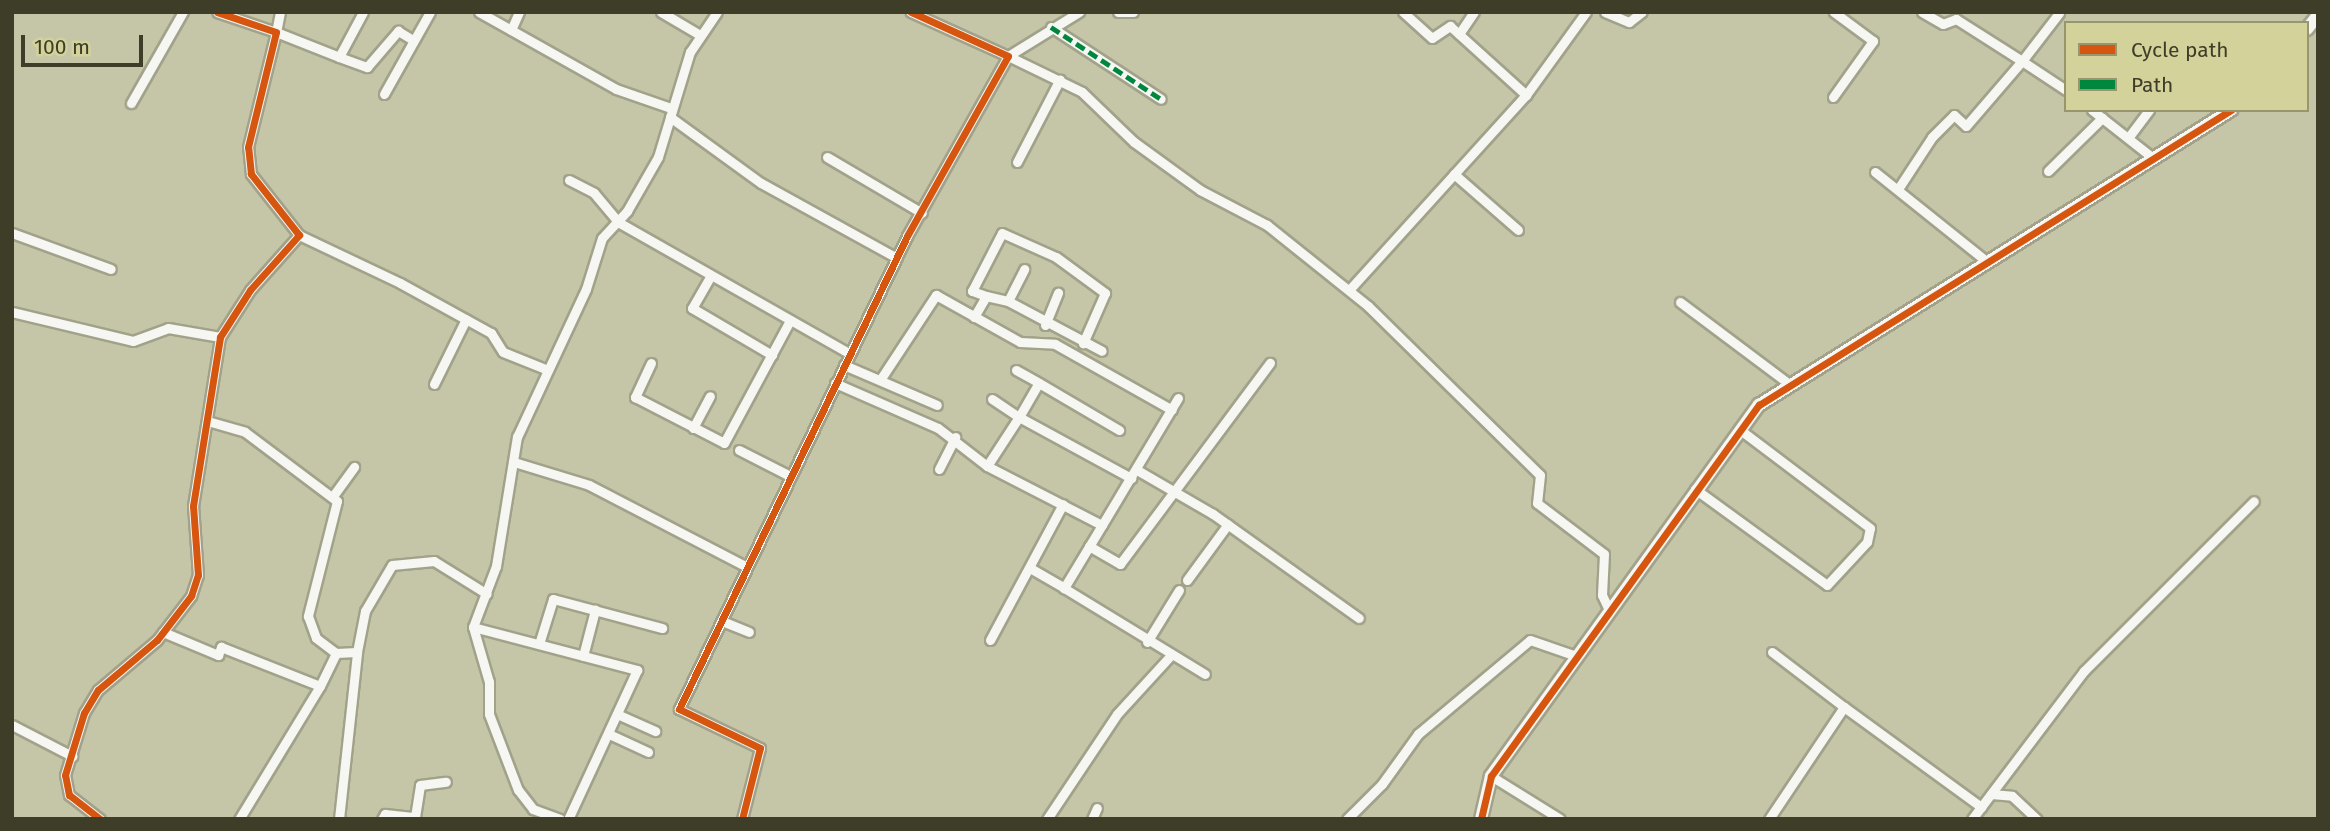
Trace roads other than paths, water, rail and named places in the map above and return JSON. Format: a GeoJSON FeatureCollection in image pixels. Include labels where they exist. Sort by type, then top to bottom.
{"type":"FeatureCollection","features":[{"type":"Feature","properties":{"kind":"street"},"geometry":{"type":"LineString","coordinates":[[131,103],[183,12]]}},
{"type":"Feature","properties":{"kind":"street"},"geometry":{"type":"LineString","coordinates":[[217,12],[368,67],[398,31],[413,40]]}},
{"type":"Feature","properties":{"kind":"street"},"geometry":{"type":"LineString","coordinates":[[280,12],[256,98],[251,174],[299,235],[466,319],[491,333],[503,352],[548,370]]}},
{"type":"Feature","properties":{"kind":"street"},"geometry":{"type":"LineString","coordinates":[[339,57],[363,12]]}},
{"type":"Feature","properties":{"kind":"street"},"geometry":{"type":"LineString","coordinates":[[384,94],[430,12]]}},
{"type":"Feature","properties":{"kind":"street"},"geometry":{"type":"LineString","coordinates":[[479,12],[616,89],[670,113],[761,183],[897,258]]}},
{"type":"Feature","properties":{"kind":"street"},"geometry":{"type":"LineString","coordinates":[[511,30],[519,12]]}},
{"type":"Feature","properties":{"kind":"street"},"geometry":{"type":"LineString","coordinates":[[661,12],[700,34]]}},
{"type":"Feature","properties":{"kind":"street"},"geometry":{"type":"LineString","coordinates":[[560,819],[539,816],[518,790],[492,722],[489,682],[473,627],[486,594],[517,438],[602,238],[618,222],[658,157],[670,113],[700,34],[717,12]]}},
{"type":"Feature","properties":{"kind":"street"},"geometry":{"type":"LineString","coordinates":[[911,12],[1060,79],[1200,190],[1267,225],[1349,290],[1540,475],[1537,503],[1604,554],[1602,596],[1609,610]]}},
{"type":"Feature","properties":{"kind":"street"},"geometry":{"type":"LineString","coordinates":[[742,819],[760,748],[679,709],[849,353],[897,258],[1008,56],[1024,52],[1051,27],[1079,12]]}},
{"type":"Feature","properties":{"kind":"street"},"geometry":{"type":"LineString","coordinates":[[1118,12],[1133,12]]}},
{"type":"Feature","properties":{"kind":"street"},"geometry":{"type":"LineString","coordinates":[[1403,12],[1432,38],[1450,26],[1526,95]]}},
{"type":"Feature","properties":{"kind":"street"},"geometry":{"type":"LineString","coordinates":[[1459,34],[1474,12]]}},
{"type":"Feature","properties":{"kind":"street"},"geometry":{"type":"LineString","coordinates":[[1349,290],[1526,95],[1586,12]]}},
{"type":"Feature","properties":{"kind":"street"},"geometry":{"type":"LineString","coordinates":[[1605,12],[1629,22],[1642,12]]}},
{"type":"Feature","properties":{"kind":"street"},"geometry":{"type":"LineString","coordinates":[[1833,97],[1873,41],[1834,12]]}},
{"type":"Feature","properties":{"kind":"street"},"geometry":{"type":"LineString","coordinates":[[1922,12],[1943,24],[1956,19],[2064,89]]}},
{"type":"Feature","properties":{"kind":"street"},"geometry":{"type":"LineString","coordinates":[[1898,189],[1932,137],[1954,115],[1966,126],[2059,13]]}},
{"type":"Feature","properties":{"kind":"street"},"geometry":{"type":"LineString","coordinates":[[1051,27],[1161,99]]}},
{"type":"Feature","properties":{"kind":"street"},"geometry":{"type":"LineString","coordinates":[[1017,162],[1060,79]]}},
{"type":"Feature","properties":{"kind":"street"},"geometry":{"type":"LineString","coordinates":[[2094,112],[2153,158]]}},
{"type":"Feature","properties":{"kind":"street"},"geometry":{"type":"LineString","coordinates":[[2128,138],[2148,112]]}},
{"type":"Feature","properties":{"kind":"street"},"geometry":{"type":"LineString","coordinates":[[1481,819],[1490,776],[1739,429],[1788,383],[2228,112]]}},
{"type":"Feature","properties":{"kind":"street"},"geometry":{"type":"LineString","coordinates":[[2048,171],[2102,118]]}},
{"type":"Feature","properties":{"kind":"street"},"geometry":{"type":"LineString","coordinates":[[827,158],[922,213]]}},
{"type":"Feature","properties":{"kind":"street"},"geometry":{"type":"LineString","coordinates":[[1875,172],[1986,261]]}},
{"type":"Feature","properties":{"kind":"street"},"geometry":{"type":"LineString","coordinates":[[1454,174],[1518,230]]}},
{"type":"Feature","properties":{"kind":"street"},"geometry":{"type":"LineString","coordinates":[[569,180],[594,193],[618,222],[788,324],[849,353]]}},
{"type":"Feature","properties":{"kind":"street"},"geometry":{"type":"LineString","coordinates":[[12,233],[111,270]]}},
{"type":"Feature","properties":{"kind":"street"},"geometry":{"type":"LineString","coordinates":[[1083,342],[1105,293],[1056,257],[1002,233],[972,291],[1008,301],[1045,325],[1102,351]]}},
{"type":"Feature","properties":{"kind":"street"},"geometry":{"type":"LineString","coordinates":[[100,819],[69,795],[65,775],[98,690],[163,632],[198,575],[192,506],[211,422],[220,337],[250,290],[299,235]]}},
{"type":"Feature","properties":{"kind":"street"},"geometry":{"type":"LineString","coordinates":[[1008,301],[1024,269]]}},
{"type":"Feature","properties":{"kind":"street"},"geometry":{"type":"LineString","coordinates":[[710,277],[692,308],[772,355]]}},
{"type":"Feature","properties":{"kind":"street"},"geometry":{"type":"LineString","coordinates":[[1045,325],[1058,292]]}},
{"type":"Feature","properties":{"kind":"street"},"geometry":{"type":"LineString","coordinates":[[880,380],[933,296],[1026,344],[1041,338],[1055,344],[1172,410]]}},
{"type":"Feature","properties":{"kind":"street"},"geometry":{"type":"LineString","coordinates":[[975,317],[986,296]]}},
{"type":"Feature","properties":{"kind":"street"},"geometry":{"type":"LineString","coordinates":[[1681,302],[1788,383]]}},
{"type":"Feature","properties":{"kind":"street"},"geometry":{"type":"LineString","coordinates":[[12,312],[133,341],[168,328],[220,337]]}},
{"type":"Feature","properties":{"kind":"street"},"geometry":{"type":"LineString","coordinates":[[434,384],[466,319]]}},
{"type":"Feature","properties":{"kind":"street"},"geometry":{"type":"LineString","coordinates":[[651,363],[635,397],[724,443],[788,324]]}},
{"type":"Feature","properties":{"kind":"street"},"geometry":{"type":"LineString","coordinates":[[1089,545],[1120,564],[1171,490],[1270,363]]}},
{"type":"Feature","properties":{"kind":"street"},"geometry":{"type":"LineString","coordinates":[[844,365],[937,405]]}},
{"type":"Feature","properties":{"kind":"street"},"geometry":{"type":"LineString","coordinates":[[1016,370],[1119,430]]}},
{"type":"Feature","properties":{"kind":"street"},"geometry":{"type":"LineString","coordinates":[[835,383],[955,437],[987,466],[1101,526]]}},
{"type":"Feature","properties":{"kind":"street"},"geometry":{"type":"LineString","coordinates":[[987,466],[1039,383]]}},
{"type":"Feature","properties":{"kind":"street"},"geometry":{"type":"LineString","coordinates":[[693,428],[710,396]]}},
{"type":"Feature","properties":{"kind":"street"},"geometry":{"type":"LineString","coordinates":[[1064,588],[1178,398]]}},
{"type":"Feature","properties":{"kind":"street"},"geometry":{"type":"LineString","coordinates":[[992,399],[1019,417],[1171,490],[1228,524],[1360,618]]}},
{"type":"Feature","properties":{"kind":"street"},"geometry":{"type":"LineString","coordinates":[[211,422],[245,432],[333,496]]}},
{"type":"Feature","properties":{"kind":"street"},"geometry":{"type":"LineString","coordinates":[[1695,489],[1827,585],[1867,542],[1870,528],[1739,429]]}},
{"type":"Feature","properties":{"kind":"street"},"geometry":{"type":"LineString","coordinates":[[939,469],[955,437]]}},
{"type":"Feature","properties":{"kind":"street"},"geometry":{"type":"LineString","coordinates":[[739,450],[790,476]]}},
{"type":"Feature","properties":{"kind":"street"},"geometry":{"type":"LineString","coordinates":[[514,462],[589,485],[747,566]]}},
{"type":"Feature","properties":{"kind":"street"},"geometry":{"type":"LineString","coordinates":[[354,467],[333,496],[327,554],[308,615],[316,638],[336,653],[357,652]]}},
{"type":"Feature","properties":{"kind":"street"},"geometry":{"type":"LineString","coordinates":[[1972,819],[2084,671],[2254,501]]}},
{"type":"Feature","properties":{"kind":"street"},"geometry":{"type":"LineString","coordinates":[[990,640],[1063,504]]}},
{"type":"Feature","properties":{"kind":"street"},"geometry":{"type":"LineString","coordinates":[[1187,580],[1228,524]]}},
{"type":"Feature","properties":{"kind":"street"},"geometry":{"type":"LineString","coordinates":[[339,819],[357,652],[369,603],[392,565],[433,561],[486,594]]}},
{"type":"Feature","properties":{"kind":"street"},"geometry":{"type":"LineString","coordinates":[[1030,568],[1147,642],[1205,674]]}},
{"type":"Feature","properties":{"kind":"street"},"geometry":{"type":"LineString","coordinates":[[1147,642],[1179,590]]}},
{"type":"Feature","properties":{"kind":"street"},"geometry":{"type":"LineString","coordinates":[[539,644],[553,599],[662,628]]}},
{"type":"Feature","properties":{"kind":"street"},"geometry":{"type":"LineString","coordinates":[[583,656],[595,610]]}},
{"type":"Feature","properties":{"kind":"street"},"geometry":{"type":"LineString","coordinates":[[722,621],[750,632]]}},
{"type":"Feature","properties":{"kind":"street"},"geometry":{"type":"LineString","coordinates":[[473,627],[637,670],[568,819]]}},
{"type":"Feature","properties":{"kind":"street"},"geometry":{"type":"LineString","coordinates":[[163,632],[218,655],[221,647],[320,686]]}},
{"type":"Feature","properties":{"kind":"street"},"geometry":{"type":"LineString","coordinates":[[1347,819],[1425,728],[1527,642],[1546,642],[1576,656]]}},
{"type":"Feature","properties":{"kind":"street"},"geometry":{"type":"LineString","coordinates":[[1772,652],[1981,807]]}},
{"type":"Feature","properties":{"kind":"street"},"geometry":{"type":"LineString","coordinates":[[239,819],[320,686],[336,653]]}},
{"type":"Feature","properties":{"kind":"street"},"geometry":{"type":"LineString","coordinates":[[1047,819],[1117,713],[1171,655]]}},
{"type":"Feature","properties":{"kind":"street"},"geometry":{"type":"LineString","coordinates":[[1769,819],[1844,708]]}},
{"type":"Feature","properties":{"kind":"street"},"geometry":{"type":"LineString","coordinates":[[617,714],[655,731]]}},
{"type":"Feature","properties":{"kind":"street"},"geometry":{"type":"LineString","coordinates":[[12,725],[72,756]]}},
{"type":"Feature","properties":{"kind":"street"},"geometry":{"type":"LineString","coordinates":[[609,734],[648,752]]}},
{"type":"Feature","properties":{"kind":"street"},"geometry":{"type":"LineString","coordinates":[[1490,776],[1560,819]]}},
{"type":"Feature","properties":{"kind":"street"},"geometry":{"type":"LineString","coordinates":[[382,819],[383,814],[415,817],[420,785],[446,782]]}},
{"type":"Feature","properties":{"kind":"street"},"geometry":{"type":"LineString","coordinates":[[1992,794],[2012,796],[2037,819]]}},
{"type":"Feature","properties":{"kind":"street"},"geometry":{"type":"LineString","coordinates":[[1092,819],[1097,808]]}}]}
